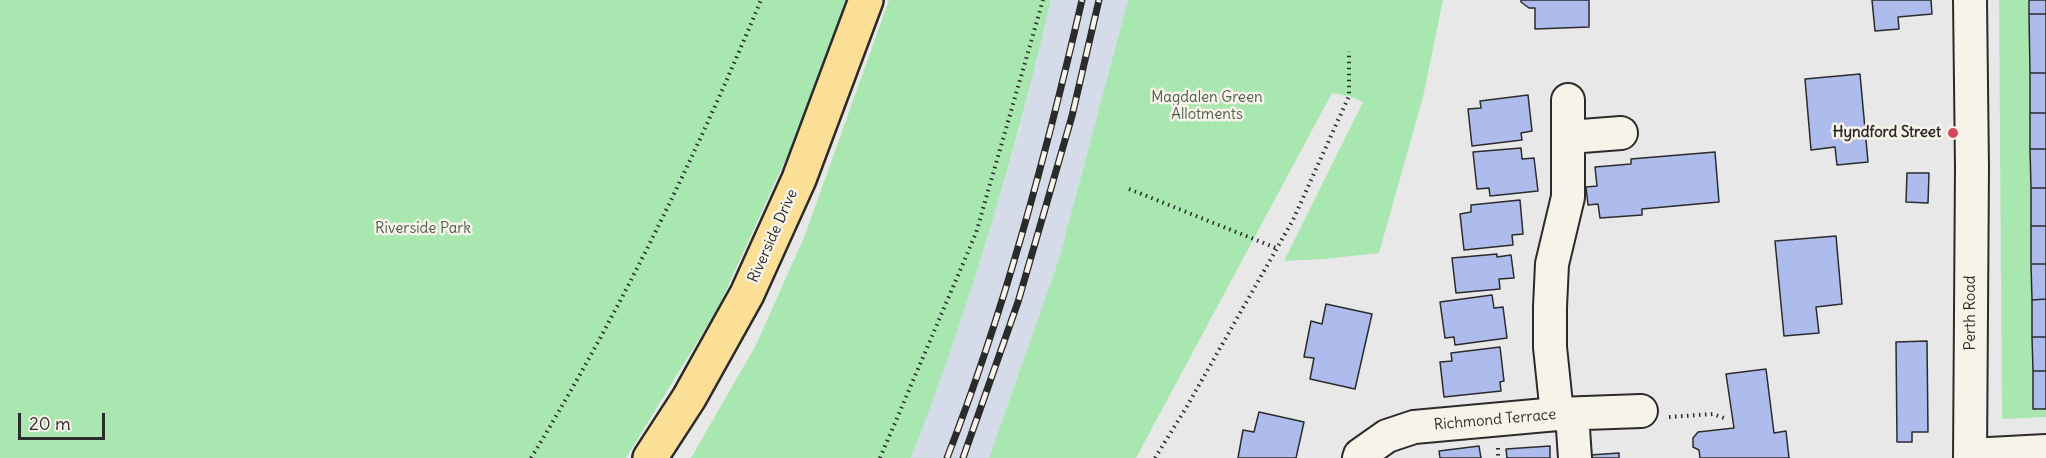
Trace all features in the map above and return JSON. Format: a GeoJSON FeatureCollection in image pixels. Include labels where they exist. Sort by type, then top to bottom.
{"type":"FeatureCollection","features":[{"type":"Feature","properties":{"kind":"main road","name":"Riverside Drive"},"geometry":{"type":"LineString","coordinates":[[650,458],[689,398],[747,294],[799,179],[866,0]]}},
{"type":"Feature","properties":{"kind":"street","name":"Perth Road"},"geometry":{"type":"LineString","coordinates":[[1970,0],[1972,167],[1970,457]]}},
{"type":"Feature","properties":{"kind":"street"},"geometry":{"type":"LineString","coordinates":[[1568,100],[1568,197],[1552,264],[1550,347],[1575,458]]}},
{"type":"Feature","properties":{"kind":"street"},"geometry":{"type":"LineString","coordinates":[[1569,137],[1622,133]]}},
{"type":"Feature","properties":{"kind":"street","name":"Richmond Terrace"},"geometry":{"type":"LineString","coordinates":[[1359,458],[1386,436],[1414,427],[1565,414],[1641,411]]}},
{"type":"Feature","properties":{"kind":"street"},"geometry":{"type":"LineString","coordinates":[[1970,457],[2046,452]]}},
{"type":"Feature","properties":{"kind":"path"},"geometry":{"type":"LineString","coordinates":[[531,458],[613,315],[665,213],[732,70],[761,0]]}},
{"type":"Feature","properties":{"kind":"path"},"geometry":{"type":"LineString","coordinates":[[880,458],[976,233],[1043,0]]}},
{"type":"Feature","properties":{"kind":"path"},"geometry":{"type":"LineString","coordinates":[[1155,458],[1293,220],[1349,96],[1349,51]]}},
{"type":"Feature","properties":{"kind":"path"},"geometry":{"type":"LineString","coordinates":[[1129,189],[1276,248]]}},
{"type":"Feature","properties":{"kind":"path"},"geometry":{"type":"LineString","coordinates":[[1641,411],[1643,419],[1713,414],[1724,418]]}},
{"type":"Feature","properties":{"kind":"shaded area"},"geometry":{"type":"Polygon","coordinates":[[[1051,0],[1128,0],[1059,259],[989,458],[911,458],[988,236],[1019,131],[1051,0]]]}},
{"type":"Feature","properties":{"kind":"green space","name":"Riverside Park"},"geometry":{"type":"Polygon","coordinates":[[[0,0],[846,0],[788,154],[718,308],[626,458],[0,458],[0,0]]]}},
{"type":"Feature","properties":{"kind":"green space"},"geometry":{"type":"Polygon","coordinates":[[[889,0],[1051,0],[1022,116],[989,231],[952,345],[911,458],[691,458],[756,345],[805,235],[889,0]]]}},
{"type":"Feature","properties":{"kind":"green space","name":"Magdalen Green Allotments"},"geometry":{"type":"Polygon","coordinates":[[[1128,0],[1443,0],[1423,97],[1379,253],[1284,261],[1363,102],[1349,96],[1332,93],[1136,458],[989,458],[1059,259],[1128,0]]]}},
{"type":"Feature","properties":{"kind":"green space"},"geometry":{"type":"Polygon","coordinates":[[[1999,0],[2029,0],[2033,409],[2046,409],[2046,417],[2002,419],[1999,0]]]}},
{"type":"Feature","properties":{"kind":"building"},"geometry":{"type":"Polygon","coordinates":[[[1521,0],[1589,0],[1589,27],[1535,29],[1535,8],[1529,8],[1521,0]]]}},
{"type":"Feature","properties":{"kind":"building"},"geometry":{"type":"Polygon","coordinates":[[[1872,0],[1931,0],[1932,14],[1898,17],[1899,29],[1875,31],[1872,0]]]}},
{"type":"Feature","properties":{"kind":"building"},"geometry":{"type":"Polygon","coordinates":[[[2029,0],[2046,0],[2046,14],[2029,14],[2029,0]]]}},
{"type":"Feature","properties":{"kind":"building"},"geometry":{"type":"Polygon","coordinates":[[[2029,14],[2046,14],[2046,73],[2030,73],[2029,14]]]}},
{"type":"Feature","properties":{"kind":"building"},"geometry":{"type":"Polygon","coordinates":[[[2030,73],[2046,73],[2046,113],[2030,113],[2030,73]]]}},
{"type":"Feature","properties":{"kind":"building"},"geometry":{"type":"Polygon","coordinates":[[[1860,74],[1868,162],[1837,165],[1835,147],[1811,150],[1805,79],[1860,74]]]}},
{"type":"Feature","properties":{"kind":"building"},"geometry":{"type":"Polygon","coordinates":[[[1528,95],[1532,131],[1521,133],[1522,140],[1472,146],[1468,109],[1481,108],[1480,101],[1528,95]]]}},
{"type":"Feature","properties":{"kind":"building"},"geometry":{"type":"Polygon","coordinates":[[[2030,113],[2046,113],[2046,149],[2030,149],[2030,113]]]}},
{"type":"Feature","properties":{"kind":"building"},"geometry":{"type":"Polygon","coordinates":[[[1521,148],[1522,159],[1534,158],[1538,191],[1490,196],[1489,188],[1477,189],[1473,152],[1521,148]]]}},
{"type":"Feature","properties":{"kind":"building"},"geometry":{"type":"Polygon","coordinates":[[[2030,149],[2046,149],[2046,188],[2031,188],[2030,149]]]}},
{"type":"Feature","properties":{"kind":"building"},"geometry":{"type":"Polygon","coordinates":[[[1715,152],[1719,202],[1642,209],[1642,215],[1600,218],[1598,204],[1588,205],[1586,187],[1597,186],[1595,167],[1631,164],[1631,159],[1715,152]]]}},
{"type":"Feature","properties":{"kind":"building"},"geometry":{"type":"Polygon","coordinates":[[[1907,173],[1929,173],[1928,203],[1906,202],[1907,173]]]}},
{"type":"Feature","properties":{"kind":"building"},"geometry":{"type":"Polygon","coordinates":[[[2031,188],[2046,188],[2046,226],[2031,226],[2031,188]]]}},
{"type":"Feature","properties":{"kind":"building"},"geometry":{"type":"Polygon","coordinates":[[[1520,200],[1523,234],[1512,235],[1513,245],[1464,250],[1460,214],[1471,212],[1471,205],[1520,200]]]}},
{"type":"Feature","properties":{"kind":"building"},"geometry":{"type":"Polygon","coordinates":[[[2031,226],[2046,226],[2046,264],[2031,264],[2031,226]]]}},
{"type":"Feature","properties":{"kind":"building"},"geometry":{"type":"Polygon","coordinates":[[[1836,236],[1842,304],[1816,307],[1819,333],[1784,336],[1775,241],[1836,236]]]}},
{"type":"Feature","properties":{"kind":"building"},"geometry":{"type":"Polygon","coordinates":[[[1497,254],[1497,257],[1511,255],[1514,278],[1499,279],[1500,289],[1456,293],[1452,258],[1497,254]]]}},
{"type":"Feature","properties":{"kind":"building"},"geometry":{"type":"Polygon","coordinates":[[[2031,264],[2046,264],[2046,299],[2032,300],[2031,264]]]}},
{"type":"Feature","properties":{"kind":"building"},"geometry":{"type":"Polygon","coordinates":[[[1492,295],[1494,308],[1503,307],[1507,338],[1455,345],[1454,337],[1445,338],[1440,302],[1492,295]]]}},
{"type":"Feature","properties":{"kind":"building"},"geometry":{"type":"Polygon","coordinates":[[[2046,299],[2046,337],[2032,337],[2032,300],[2046,299]]]}},
{"type":"Feature","properties":{"kind":"building"},"geometry":{"type":"Polygon","coordinates":[[[1326,304],[1372,314],[1355,389],[1310,379],[1314,358],[1304,357],[1311,321],[1322,324],[1326,304]]]}},
{"type":"Feature","properties":{"kind":"building"},"geometry":{"type":"Polygon","coordinates":[[[2032,337],[2046,337],[2046,371],[2033,371],[2032,337]]]}},
{"type":"Feature","properties":{"kind":"building"},"geometry":{"type":"Polygon","coordinates":[[[1927,341],[1928,432],[1912,432],[1912,442],[1897,442],[1896,342],[1927,341]]]}},
{"type":"Feature","properties":{"kind":"building"},"geometry":{"type":"Polygon","coordinates":[[[1500,347],[1504,381],[1500,382],[1501,391],[1444,397],[1440,362],[1452,361],[1451,353],[1500,347]]]}},
{"type":"Feature","properties":{"kind":"building"},"geometry":{"type":"Polygon","coordinates":[[[1766,369],[1774,433],[1786,431],[1789,458],[1700,458],[1699,450],[1693,447],[1693,438],[1698,432],[1734,428],[1726,374],[1766,369]]]}},
{"type":"Feature","properties":{"kind":"building"},"geometry":{"type":"Polygon","coordinates":[[[2033,371],[2046,371],[2046,409],[2033,409],[2033,371]]]}},
{"type":"Feature","properties":{"kind":"building"},"geometry":{"type":"Polygon","coordinates":[[[1259,412],[1304,422],[1296,458],[1238,458],[1243,430],[1254,432],[1259,412]]]}},
{"type":"Feature","properties":{"kind":"building"},"geometry":{"type":"Polygon","coordinates":[[[1479,446],[1481,458],[1440,458],[1439,451],[1479,446]]]}},
{"type":"Feature","properties":{"kind":"building"},"geometry":{"type":"Polygon","coordinates":[[[1550,446],[1550,458],[1507,458],[1506,449],[1550,446]]]}},
{"type":"Feature","properties":{"kind":"building"},"geometry":{"type":"Polygon","coordinates":[[[1619,453],[1619,458],[1591,458],[1590,455],[1619,453]]]}},
{"type":"Feature","properties":{"kind":"railway"},"geometry":{"type":"LineString","coordinates":[[947,458],[988,345],[1023,231],[1082,0]]}},
{"type":"Feature","properties":{"kind":"railway"},"geometry":{"type":"LineString","coordinates":[[963,458],[1018,302],[1072,116],[1099,0]]}},
{"type":"Feature","properties":{"kind":"place","name":"Hyndford Street"},"geometry":{"type":"Point","coordinates":[1953,133]}}]}
